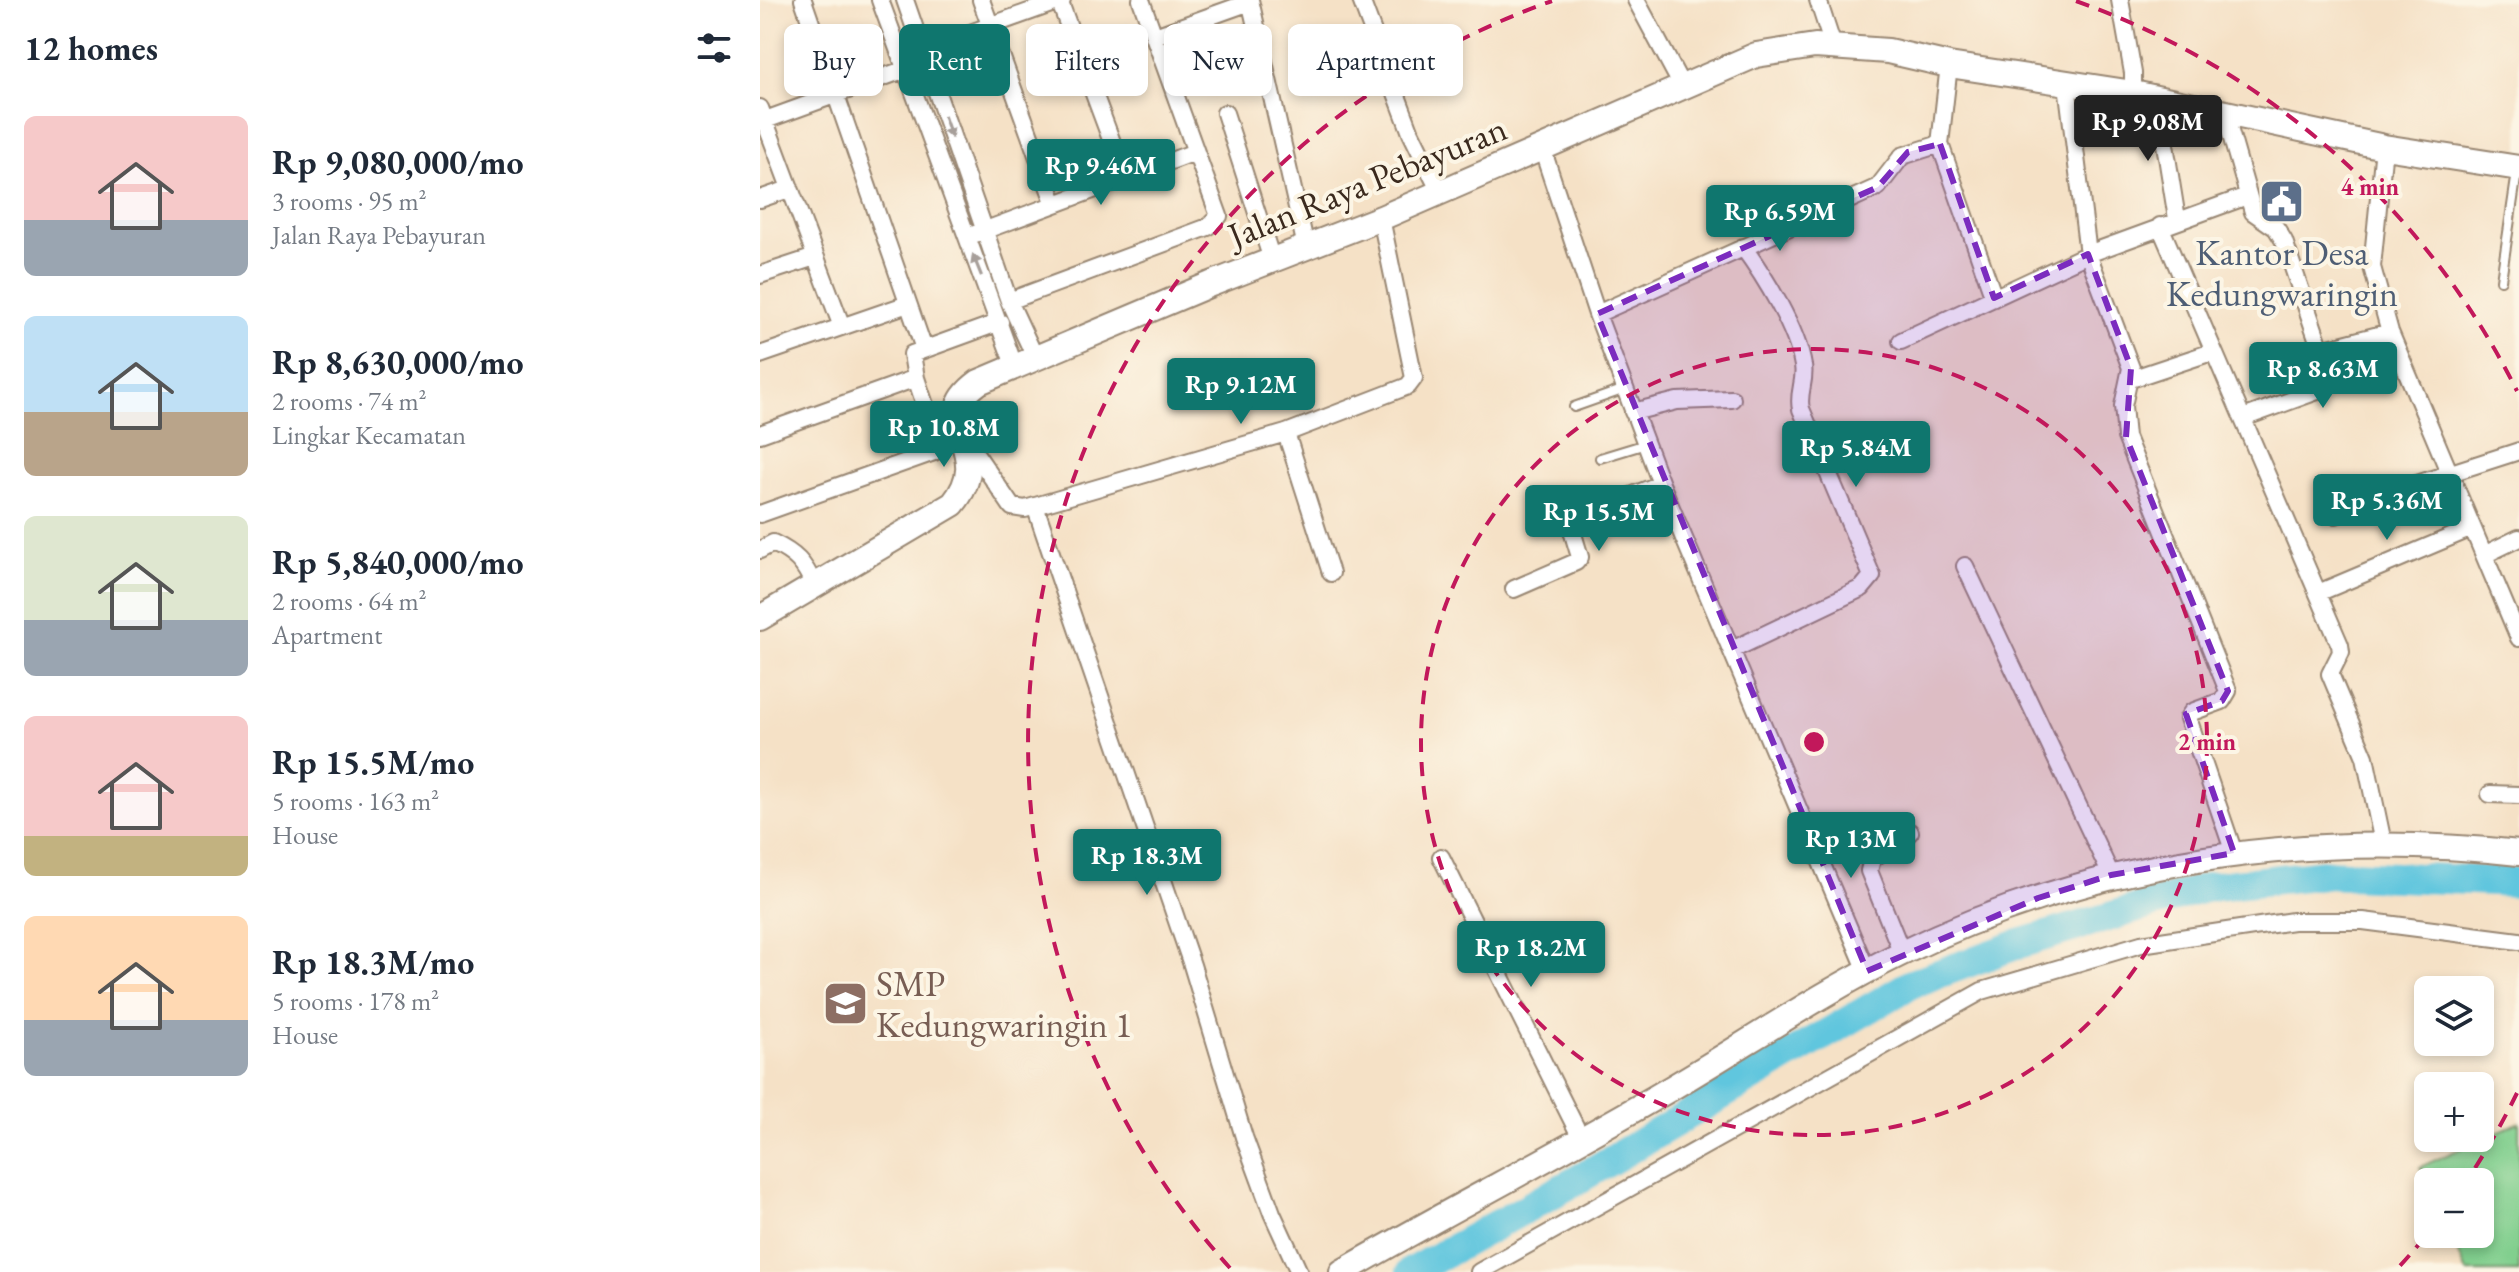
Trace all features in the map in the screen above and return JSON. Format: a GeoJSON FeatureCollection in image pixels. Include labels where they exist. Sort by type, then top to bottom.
{"type":"FeatureCollection","features":[{"type":"Feature","properties":{"kind":"main road","name":"Jalan Raya Pebayuran"},"geometry":{"type":"LineString","coordinates":[[760,618],[953,504],[970,478],[969,458],[959,431],[957,405],[961,395],[1025,361],[1381,218],[1439,190],[1756,55],[1833,46],[1888,51],[1949,65],[2133,93],[2158,101],[2384,147],[2519,168]]}},
{"type":"Feature","properties":{"kind":"main road"},"geometry":{"type":"LineString","coordinates":[[1342,1272],[1582,1140],[1867,971],[2003,910],[2111,875],[2234,853],[2383,843],[2519,853]]}},
{"type":"Feature","properties":{"kind":"street"},"geometry":{"type":"LineString","coordinates":[[803,0],[812,24]]}},
{"type":"Feature","properties":{"kind":"street"},"geometry":{"type":"LineString","coordinates":[[880,0],[899,57]]}},
{"type":"Feature","properties":{"kind":"street"},"geometry":{"type":"LineString","coordinates":[[905,0],[913,24]]}},
{"type":"Feature","properties":{"kind":"street"},"geometry":{"type":"LineString","coordinates":[[981,0],[989,24]]}},
{"type":"Feature","properties":{"kind":"street"},"geometry":{"type":"LineString","coordinates":[[995,24],[1060,0],[1125,177]]}},
{"type":"Feature","properties":{"kind":"street"},"geometry":{"type":"LineString","coordinates":[[1009,301],[1215,223],[1219,216],[1141,0]]}},
{"type":"Feature","properties":{"kind":"street"},"geometry":{"type":"LineString","coordinates":[[1361,0],[1411,133],[1439,190]]}},
{"type":"Feature","properties":{"kind":"street"},"geometry":{"type":"LineString","coordinates":[[1636,0],[1682,86]]}},
{"type":"Feature","properties":{"kind":"street"},"geometry":{"type":"LineString","coordinates":[[1818,0],[1833,46]]}},
{"type":"Feature","properties":{"kind":"street"},"geometry":{"type":"LineString","coordinates":[[2120,0],[2133,73],[2133,93]]}},
{"type":"Feature","properties":{"kind":"street"},"geometry":{"type":"LineString","coordinates":[[1155,36],[1250,1],[1306,247]]}},
{"type":"Feature","properties":{"kind":"street"},"geometry":{"type":"LineString","coordinates":[[1949,65],[1940,144],[1994,298]]}},
{"type":"Feature","properties":{"kind":"street"},"geometry":{"type":"LineString","coordinates":[[1010,81],[1054,202]]}},
{"type":"Feature","properties":{"kind":"street"},"geometry":{"type":"LineString","coordinates":[[2067,84],[2088,254],[2131,368],[2123,406],[2126,437],[2228,691],[2222,701],[2192,712],[2188,718],[2234,853]]}},
{"type":"Feature","properties":{"kind":"street"},"geometry":{"type":"LineString","coordinates":[[842,327],[761,117],[837,96],[924,349]]}},
{"type":"Feature","properties":{"kind":"street"},"geometry":{"type":"LineString","coordinates":[[913,96],[1000,322],[1025,361]]}},
{"type":"Feature","properties":{"kind":"street"},"geometry":{"type":"LineString","coordinates":[[938,96],[1009,301],[1025,361]]}},
{"type":"Feature","properties":{"kind":"street"},"geometry":{"type":"LineString","coordinates":[[2158,101],[2177,219]]}},
{"type":"Feature","properties":{"kind":"street"},"geometry":{"type":"LineString","coordinates":[[1225,113],[1272,260]]}},
{"type":"Feature","properties":{"kind":"street"},"geometry":{"type":"LineString","coordinates":[[2225,114],[2253,212],[2281,233],[2321,350],[2327,380],[2320,390],[2243,418]]}},
{"type":"Feature","properties":{"kind":"street"},"geometry":{"type":"LineString","coordinates":[[1597,314],[1878,187],[1902,156],[1940,144]]}},
{"type":"Feature","properties":{"kind":"street"},"geometry":{"type":"LineString","coordinates":[[2384,147],[2372,267],[2390,332],[2519,638]]}},
{"type":"Feature","properties":{"kind":"street"},"geometry":{"type":"LineString","coordinates":[[1542,148],[1597,314],[1661,484],[1867,971]]}},
{"type":"Feature","properties":{"kind":"street"},"geometry":{"type":"LineString","coordinates":[[966,238],[1054,202],[1195,152]]}},
{"type":"Feature","properties":{"kind":"street"},"geometry":{"type":"LineString","coordinates":[[760,199],[789,189]]}},
{"type":"Feature","properties":{"kind":"street"},"geometry":{"type":"LineString","coordinates":[[1901,341],[2088,254],[2247,196]]}},
{"type":"Feature","properties":{"kind":"street"},"geometry":{"type":"LineString","coordinates":[[959,431],[1012,507],[1018,510],[1286,433],[1412,383],[1381,218]]}},
{"type":"Feature","properties":{"kind":"street"},"geometry":{"type":"LineString","coordinates":[[2160,226],[2340,645],[2341,652],[2330,674],[2365,757],[2383,843]]}},
{"type":"Feature","properties":{"kind":"street"},"geometry":{"type":"LineString","coordinates":[[1732,650],[1862,588],[1872,576],[1801,409],[1799,399],[1803,366],[1787,324],[1743,247]]}},
{"type":"Feature","properties":{"kind":"street"},"geometry":{"type":"LineString","coordinates":[[760,275],[815,257]]}},
{"type":"Feature","properties":{"kind":"street"},"geometry":{"type":"LineString","coordinates":[[760,355],[908,304]]}},
{"type":"Feature","properties":{"kind":"street"},"geometry":{"type":"LineString","coordinates":[[760,514],[934,452],[938,444],[910,359],[912,354],[1000,322]]}},
{"type":"Feature","properties":{"kind":"street"},"geometry":{"type":"LineString","coordinates":[[2321,350],[2390,332]]}},
{"type":"Feature","properties":{"kind":"street"},"geometry":{"type":"LineString","coordinates":[[2131,379],[2212,352]]}},
{"type":"Feature","properties":{"kind":"street"},"geometry":{"type":"LineString","coordinates":[[760,434],[916,378]]}},
{"type":"Feature","properties":{"kind":"street"},"geometry":{"type":"LineString","coordinates":[[1633,412],[1677,401],[1732,399]]}},
{"type":"Feature","properties":{"kind":"street"},"geometry":{"type":"LineString","coordinates":[[1286,433],[1331,573]]}},
{"type":"Feature","properties":{"kind":"street"},"geometry":{"type":"LineString","coordinates":[[2336,515],[2398,490],[2519,451]]}},
{"type":"Feature","properties":{"kind":"street"},"geometry":{"type":"LineString","coordinates":[[1514,589],[1580,557],[1570,524],[1575,518],[1661,484]]}},
{"type":"Feature","properties":{"kind":"street"},"geometry":{"type":"LineString","coordinates":[[1035,506],[1192,965],[1244,1137],[1277,1225],[1299,1272]]}},
{"type":"Feature","properties":{"kind":"street"},"geometry":{"type":"LineString","coordinates":[[2318,593],[2472,528]]}},
{"type":"Feature","properties":{"kind":"street"},"geometry":{"type":"LineString","coordinates":[[2484,555],[2519,538]]}},
{"type":"Feature","properties":{"kind":"street"},"geometry":{"type":"LineString","coordinates":[[760,550],[773,543],[794,553],[805,565],[814,585]]}},
{"type":"Feature","properties":{"kind":"street"},"geometry":{"type":"LineString","coordinates":[[1965,566],[2111,875]]}},
{"type":"Feature","properties":{"kind":"street"},"geometry":{"type":"LineString","coordinates":[[2490,794],[2519,795]]}},
{"type":"Feature","properties":{"kind":"street"},"geometry":{"type":"LineString","coordinates":[[1902,953],[1869,871],[1872,859],[1910,832]]}},
{"type":"Feature","properties":{"kind":"street"},"geometry":{"type":"LineString","coordinates":[[1441,857],[1582,1140]]}},
{"type":"Feature","properties":{"kind":"street"},"geometry":{"type":"LineString","coordinates":[[1479,1272],[1982,991],[2141,944],[2293,921],[2363,921],[2519,941]]}},
{"type":"Feature","properties":{"kind":"lane"},"geometry":{"type":"LineString","coordinates":[[2501,280],[2519,168]]}},
{"type":"Feature","properties":{"kind":"lane"},"geometry":{"type":"LineString","coordinates":[[1574,407],[1625,389]]}},
{"type":"Feature","properties":{"kind":"lane"},"geometry":{"type":"LineString","coordinates":[[1600,458],[1646,444]]}},
{"type":"Feature","properties":{"kind":"highlighted area"},"geometry":{"type":"Polygon","coordinates":[[[1940,144],[1994,298],[2088,254],[2131,368],[2126,437],[2228,691],[2222,701],[2186,714],[2234,853],[2111,875],[2038,898],[1867,971],[1597,314],[1878,187],[1908,152],[1940,144]]]}},
{"type":"Feature","properties":{"kind":"green space"},"geometry":{"type":"Polygon","coordinates":[[[2519,1122],[2519,1272],[2467,1272],[2456,1248],[2494,1248],[2494,1168],[2420,1167],[2453,1152],[2494,1152],[2494,1133],[2519,1122]]]}},
{"type":"Feature","properties":{"kind":"waterway"},"geometry":{"type":"LineString","coordinates":[[1411,1272],[1572,1183],[1911,984],[2019,944],[2208,887],[2324,874],[2519,882]]}},
{"type":"Feature","properties":{"kind":"place","name":"Kantor Desa Kedungwaringin"},"geometry":{"type":"Point","coordinates":[2282,202]}},
{"type":"Feature","properties":{"kind":"place","name":"SMP Kedungwaringin 1"},"geometry":{"type":"Point","coordinates":[845,1004]}}]}
